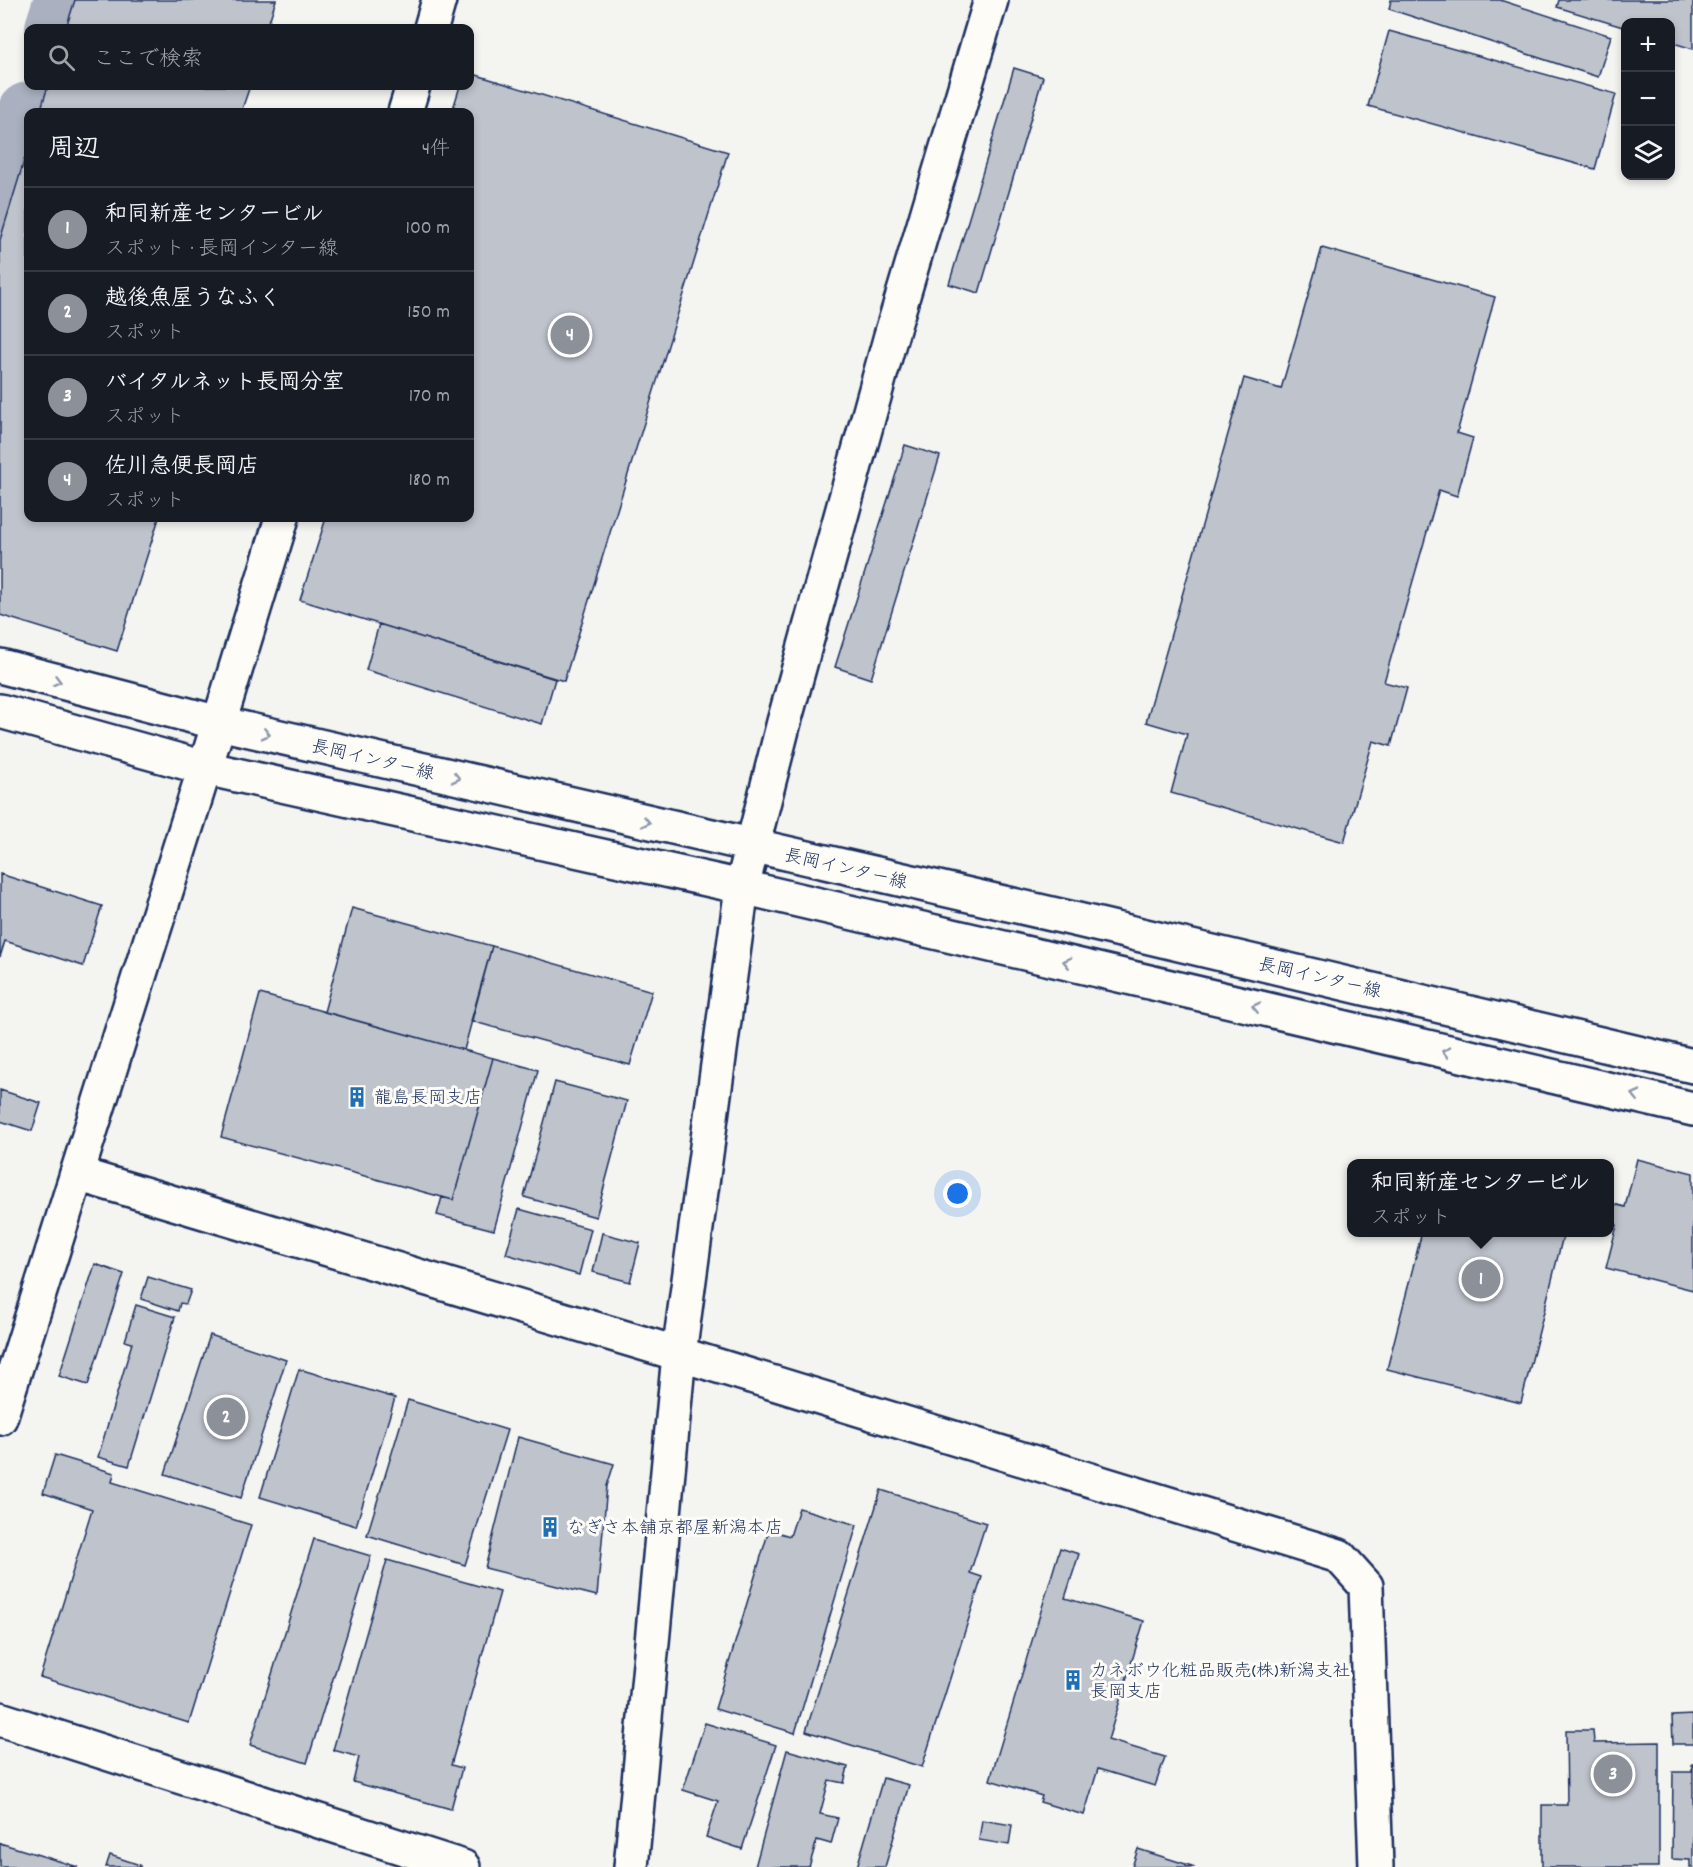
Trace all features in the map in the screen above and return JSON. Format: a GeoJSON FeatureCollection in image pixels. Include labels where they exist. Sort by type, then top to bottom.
{"type":"FeatureCollection","features":[{"type":"Feature","properties":{"kind":"street"},"geometry":{"type":"LineString","coordinates":[[432,24],[440,0]]}},
{"type":"Feature","properties":{"kind":"street"},"geometry":{"type":"LineString","coordinates":[[631,1867],[679,1354],[742,887],[784,722],[890,339],[991,0]]}},
{"type":"Feature","properties":{"kind":"street"},"geometry":{"type":"LineString","coordinates":[[406,108],[412,90]]}},
{"type":"Feature","properties":{"kind":"street"},"geometry":{"type":"LineString","coordinates":[[0,1418],[281,522]]}},
{"type":"Feature","properties":{"kind":"street","name":"長岡インター線"},"geometry":{"type":"LineString","coordinates":[[0,666],[219,723],[1078,920],[1693,1066]]}},
{"type":"Feature","properties":{"kind":"street"},"geometry":{"type":"LineString","coordinates":[[0,711],[205,768],[742,887],[1693,1109]]}},
{"type":"Feature","properties":{"kind":"street"},"geometry":{"type":"LineString","coordinates":[[77,1174],[679,1354],[1339,1556],[1366,1586],[1376,1867]]}},
{"type":"Feature","properties":{"kind":"street"},"geometry":{"type":"LineString","coordinates":[[0,1719],[463,1867]]}},
{"type":"Feature","properties":{"kind":"building"},"geometry":{"type":"Polygon","coordinates":[[[75,0],[276,0],[268,24],[67,24],[75,0]]]}},
{"type":"Feature","properties":{"kind":"building"},"geometry":{"type":"Polygon","coordinates":[[[1391,0],[1500,0],[1611,36],[1598,77],[1389,9],[1391,0]]]}},
{"type":"Feature","properties":{"kind":"building"},"geometry":{"type":"Polygon","coordinates":[[[1559,0],[1693,0],[1693,49],[1675,44],[1675,18],[1621,18],[1621,26],[1557,7],[1559,0]]]}},
{"type":"Feature","properties":{"kind":"building"},"geometry":{"type":"Polygon","coordinates":[[[1389,31],[1616,94],[1595,169],[1368,106],[1389,31]]]}},
{"type":"Feature","properties":{"kind":"building"},"geometry":{"type":"Polygon","coordinates":[[[1014,68],[1043,77],[979,293],[949,284],[1014,68]]]}},
{"type":"Feature","properties":{"kind":"building"},"geometry":{"type":"Polygon","coordinates":[[[474,74],[728,152],[564,681],[300,600],[325,522],[474,522],[474,108],[453,108],[459,90],[474,90],[474,74]]]}},
{"type":"Feature","properties":{"kind":"building"},"geometry":{"type":"Polygon","coordinates":[[[47,90],[249,90],[242,108],[41,108],[47,90]]]}},
{"type":"Feature","properties":{"kind":"building"},"geometry":{"type":"Polygon","coordinates":[[[24,161],[24,522],[158,522],[117,651],[0,615],[0,240],[24,161]]]}},
{"type":"Feature","properties":{"kind":"building"},"geometry":{"type":"Polygon","coordinates":[[[1322,248],[1495,297],[1457,433],[1473,438],[1457,496],[1439,490],[1384,682],[1407,688],[1391,746],[1373,741],[1344,842],[1171,793],[1187,734],[1146,722],[1244,378],[1281,389],[1322,248]]]}},
{"type":"Feature","properties":{"kind":"building"},"geometry":{"type":"Polygon","coordinates":[[[905,445],[940,456],[871,679],[835,667],[905,445]]]}},
{"type":"Feature","properties":{"kind":"building"},"geometry":{"type":"Polygon","coordinates":[[[379,624],[555,679],[542,724],[366,670],[379,624]]]}},
{"type":"Feature","properties":{"kind":"building"},"geometry":{"type":"Polygon","coordinates":[[[0,874],[102,906],[83,966],[5,941],[0,957],[0,874]]]}},
{"type":"Feature","properties":{"kind":"building"},"geometry":{"type":"Polygon","coordinates":[[[352,908],[492,946],[464,1050],[324,1012],[352,908]]]}},
{"type":"Feature","properties":{"kind":"building"},"geometry":{"type":"Polygon","coordinates":[[[492,946],[652,991],[630,1065],[471,1021],[492,946]]]}},
{"type":"Feature","properties":{"kind":"building","name":"龍島長岡支店"},"geometry":{"type":"Polygon","coordinates":[[[260,994],[493,1058],[453,1200],[221,1137],[260,994]]]}},
{"type":"Feature","properties":{"kind":"building"},"geometry":{"type":"Polygon","coordinates":[[[493,1058],[538,1070],[494,1230],[437,1215],[442,1197],[453,1200],[493,1058]]]}},
{"type":"Feature","properties":{"kind":"building"},"geometry":{"type":"Polygon","coordinates":[[[555,1082],[627,1101],[596,1217],[524,1197],[555,1082]]]}},
{"type":"Feature","properties":{"kind":"building"},"geometry":{"type":"Polygon","coordinates":[[[0,1090],[41,1103],[32,1131],[0,1121],[0,1090]]]}},
{"type":"Feature","properties":{"kind":"building"},"geometry":{"type":"Polygon","coordinates":[[[1637,1159],[1693,1173],[1693,1290],[1606,1268],[1617,1225],[1614,1224],[1614,1204],[1625,1207],[1637,1159]]]}},
{"type":"Feature","properties":{"kind":"building"},"geometry":{"type":"Polygon","coordinates":[[[519,1209],[591,1229],[579,1275],[506,1254],[519,1209]]]}},
{"type":"Feature","properties":{"kind":"building"},"geometry":{"type":"Polygon","coordinates":[[[602,1233],[640,1243],[630,1282],[593,1272],[602,1233]]]}},
{"type":"Feature","properties":{"kind":"building"},"geometry":{"type":"Polygon","coordinates":[[[1421,1237],[1563,1237],[1521,1403],[1387,1369],[1421,1237]]]}},
{"type":"Feature","properties":{"kind":"building"},"geometry":{"type":"Polygon","coordinates":[[[95,1264],[124,1274],[88,1385],[59,1376],[95,1264]]]}},
{"type":"Feature","properties":{"kind":"building"},"geometry":{"type":"Polygon","coordinates":[[[148,1277],[191,1290],[186,1304],[180,1303],[178,1311],[141,1299],[148,1277]]]}},
{"type":"Feature","properties":{"kind":"building"},"geometry":{"type":"Polygon","coordinates":[[[136,1305],[175,1317],[129,1466],[98,1457],[132,1343],[125,1341],[136,1305]]]}},
{"type":"Feature","properties":{"kind":"building"},"geometry":{"type":"Polygon","coordinates":[[[210,1335],[286,1360],[241,1498],[165,1474],[210,1335]]]}},
{"type":"Feature","properties":{"kind":"building"},"geometry":{"type":"Polygon","coordinates":[[[299,1369],[395,1398],[356,1526],[260,1497],[299,1369]]]}},
{"type":"Feature","properties":{"kind":"building"},"geometry":{"type":"Polygon","coordinates":[[[408,1400],[507,1430],[465,1565],[367,1535],[408,1400]]]}},
{"type":"Feature","properties":{"kind":"building","name":"なぎさ本舗京都屋新潟本店"},"geometry":{"type":"Polygon","coordinates":[[[518,1437],[614,1464],[607,1486],[597,1596],[485,1568],[518,1437]]]}},
{"type":"Feature","properties":{"kind":"building"},"geometry":{"type":"Polygon","coordinates":[[[55,1455],[114,1473],[112,1482],[251,1525],[189,1723],[40,1677],[92,1509],[43,1493],[55,1455]]]}},
{"type":"Feature","properties":{"kind":"building"},"geometry":{"type":"Polygon","coordinates":[[[881,1490],[986,1523],[970,1573],[982,1577],[922,1767],[806,1731],[881,1490]]]}},
{"type":"Feature","properties":{"kind":"building"},"geometry":{"type":"Polygon","coordinates":[[[799,1508],[857,1525],[795,1733],[715,1709],[769,1530],[790,1536],[799,1508]]]}},
{"type":"Feature","properties":{"kind":"building"},"geometry":{"type":"Polygon","coordinates":[[[314,1539],[371,1556],[307,1763],[250,1745],[314,1539]]]}},
{"type":"Feature","properties":{"kind":"building","name":"カネボウ化粧品販売(株)新潟支社 長岡支店"},"geometry":{"type":"Polygon","coordinates":[[[1060,1548],[1079,1554],[1065,1598],[1144,1621],[1108,1740],[1165,1757],[1155,1786],[1098,1769],[1084,1815],[1040,1802],[1042,1796],[990,1780],[1060,1548]]]}},
{"type":"Feature","properties":{"kind":"building"},"geometry":{"type":"Polygon","coordinates":[[[387,1560],[500,1592],[451,1765],[462,1768],[451,1809],[353,1782],[359,1757],[333,1750],[387,1560]]]}},
{"type":"Feature","properties":{"kind":"building"},"geometry":{"type":"Polygon","coordinates":[[[1693,1715],[1693,1744],[1673,1744],[1672,1716],[1693,1715]]]}},
{"type":"Feature","properties":{"kind":"building"},"geometry":{"type":"Polygon","coordinates":[[[705,1723],[776,1745],[742,1849],[706,1837],[718,1801],[683,1790],[705,1723]]]}},
{"type":"Feature","properties":{"kind":"building"},"geometry":{"type":"Polygon","coordinates":[[[1566,1730],[1593,1730],[1594,1743],[1659,1742],[1659,1867],[1542,1867],[1542,1805],[1567,1805],[1566,1730]]]}},
{"type":"Feature","properties":{"kind":"building"},"geometry":{"type":"Polygon","coordinates":[[[787,1750],[848,1767],[844,1783],[829,1780],[820,1814],[838,1818],[831,1844],[817,1840],[809,1867],[755,1867],[787,1750]]]}},
{"type":"Feature","properties":{"kind":"building"},"geometry":{"type":"Polygon","coordinates":[[[1692,1764],[1693,1867],[1690,1867],[1690,1860],[1672,1859],[1673,1772],[1692,1772],[1692,1764]]]}},
{"type":"Feature","properties":{"kind":"building"},"geometry":{"type":"Polygon","coordinates":[[[883,1778],[909,1785],[885,1867],[857,1867],[883,1778]]]}},
{"type":"Feature","properties":{"kind":"building"},"geometry":{"type":"Polygon","coordinates":[[[982,1820],[1012,1825],[1009,1845],[979,1840],[982,1820]]]}},
{"type":"Feature","properties":{"kind":"building"},"geometry":{"type":"Polygon","coordinates":[[[0,1843],[78,1867],[0,1867],[0,1843]]]}},
{"type":"Feature","properties":{"kind":"building"},"geometry":{"type":"Polygon","coordinates":[[[1138,1849],[1195,1867],[1132,1867],[1138,1849]]]}},
{"type":"Feature","properties":{"kind":"building"},"geometry":{"type":"Polygon","coordinates":[[[110,1855],[140,1865],[140,1867],[106,1867],[110,1855]]]}},
{"type":"Feature","properties":{"kind":"waterway"},"geometry":{"type":"LineString","coordinates":[[57,24],[65,0]]}},
{"type":"Feature","properties":{"kind":"waterway"},"geometry":{"type":"LineString","coordinates":[[0,206],[24,126]]}},
{"type":"Feature","properties":{"kind":"place","name":"佐川急便長岡店"},"geometry":{"type":"Point","coordinates":[570,335]}},
{"type":"Feature","properties":{"kind":"place","name":"龍島長岡支店"},"geometry":{"type":"Point","coordinates":[357,1097]}},
{"type":"Feature","properties":{"kind":"place","name":"和同新産センタービル"},"geometry":{"type":"Point","coordinates":[1481,1279]}},
{"type":"Feature","properties":{"kind":"place","name":"越後魚屋うなふく"},"geometry":{"type":"Point","coordinates":[226,1417]}},
{"type":"Feature","properties":{"kind":"place","name":"なぎさ本舗京都屋新潟本店"},"geometry":{"type":"Point","coordinates":[550,1527]}},
{"type":"Feature","properties":{"kind":"place","name":"カネボウ化粧品販売(株)新潟支社 長岡支店"},"geometry":{"type":"Point","coordinates":[1073,1680]}},
{"type":"Feature","properties":{"kind":"place","name":"バイタルネット長岡分室"},"geometry":{"type":"Point","coordinates":[1613,1774]}}]}
